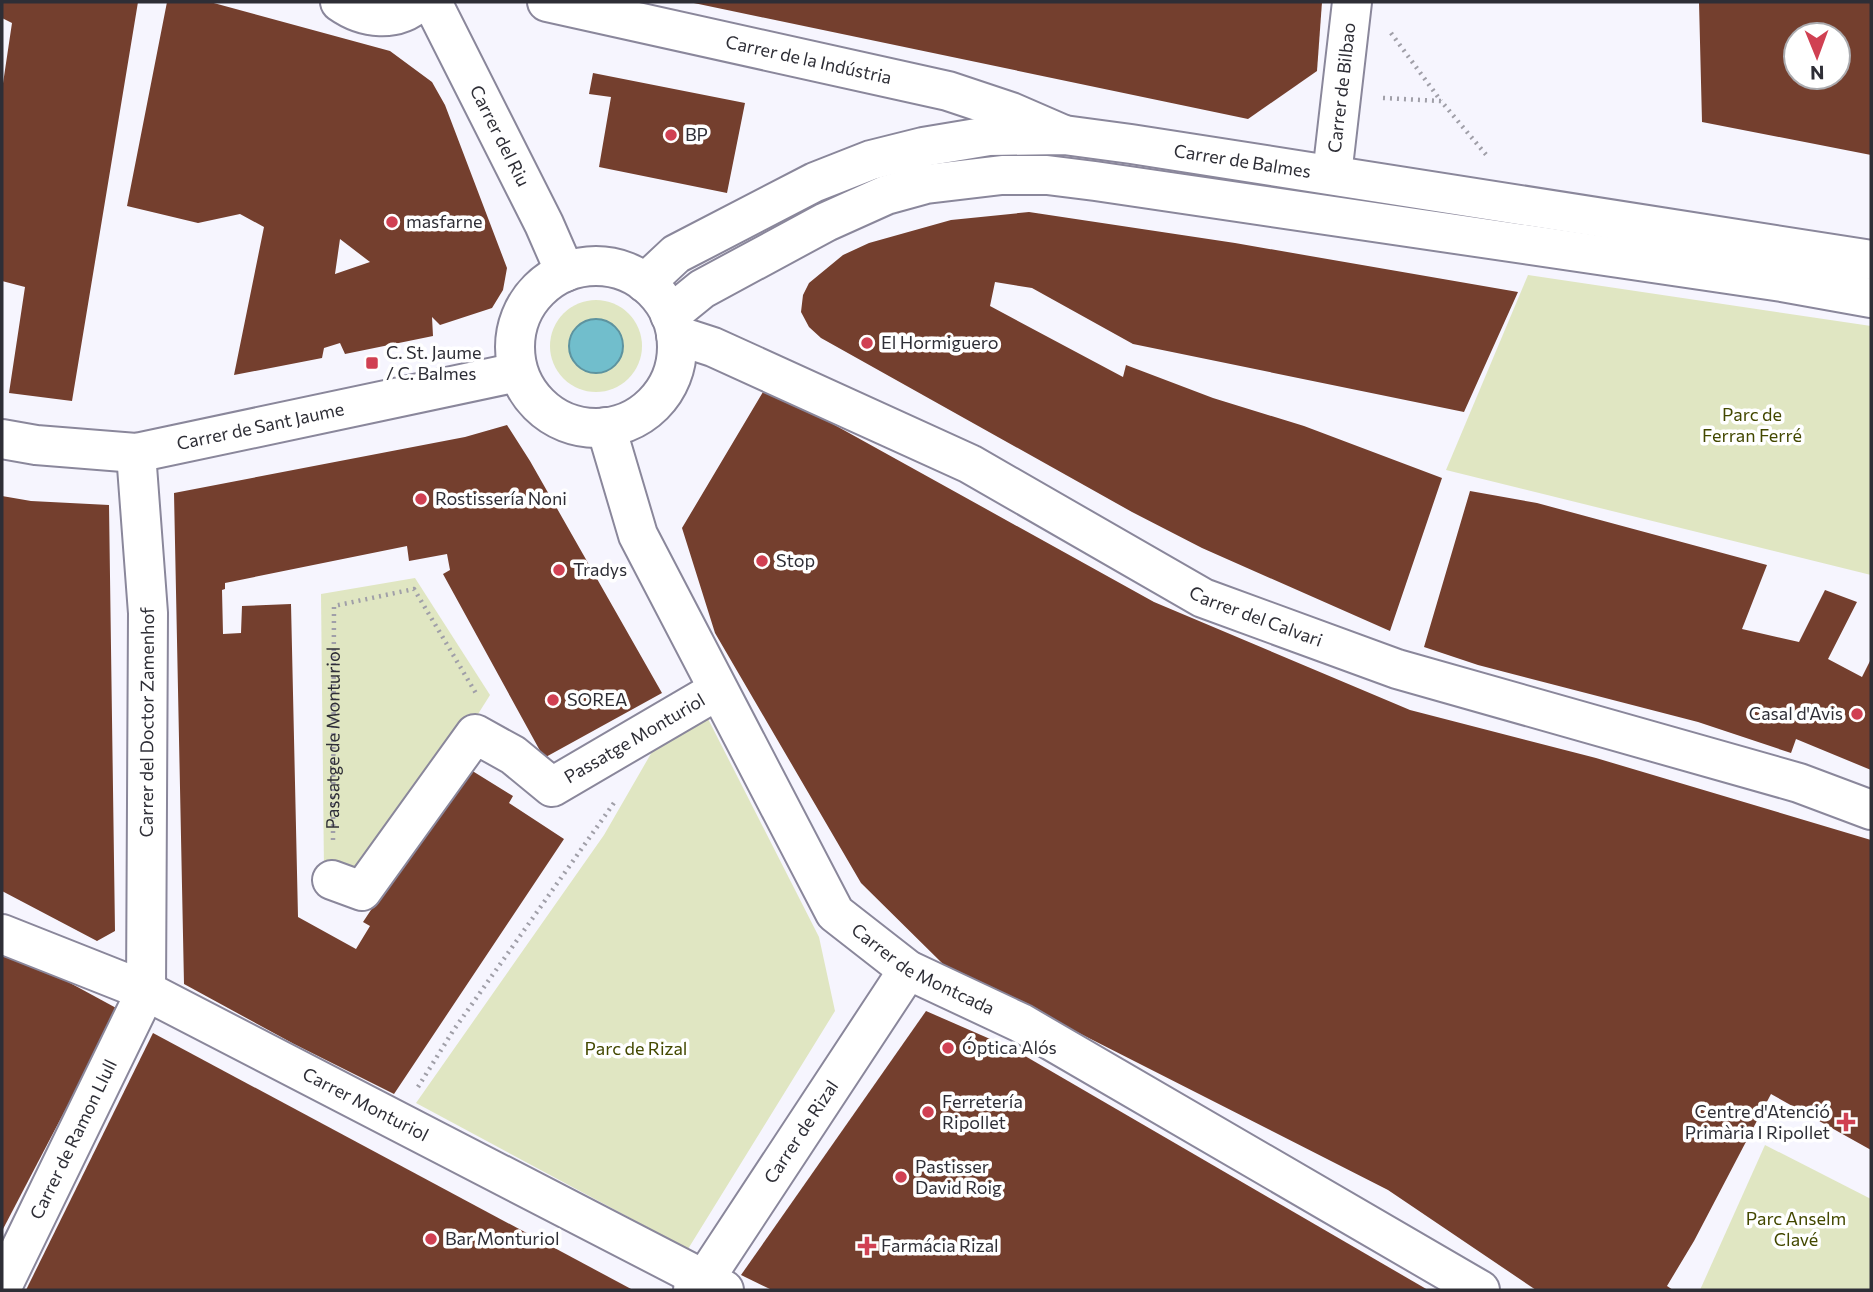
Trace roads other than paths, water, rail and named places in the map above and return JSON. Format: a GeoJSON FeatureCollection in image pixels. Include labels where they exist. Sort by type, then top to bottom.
{"type":"FeatureCollection","features":[{"type":"Feature","properties":{"kind":"street"},"geometry":{"type":"LineString","coordinates":[[340,2],[358,13],[377,17],[398,15],[419,2]]}},
{"type":"Feature","properties":{"kind":"street","name":"Carrer del Riu"},"geometry":{"type":"LineString","coordinates":[[432,2],[544,224],[565,272]]}},
{"type":"Feature","properties":{"kind":"street","name":"Carrer de la Indústria"},"geometry":{"type":"LineString","coordinates":[[547,2],[948,91],[1011,112],[1063,135]]}},
{"type":"Feature","properties":{"kind":"street","name":"Carrer de Bilbao"},"geometry":{"type":"LineString","coordinates":[[1332,175],[1352,2]]}},
{"type":"Feature","properties":{"kind":"street","name":"Carrer de Balmes"},"geometry":{"type":"LineString","coordinates":[[645,283],[676,254],[815,182],[871,160],[923,147],[989,136],[1063,135],[1871,260]]}},
{"type":"Feature","properties":{"kind":"street"},"geometry":{"type":"LineString","coordinates":[[673,325],[702,289],[826,222],[886,195],[947,180],[1002,175],[1047,175],[1109,183],[1782,282],[1871,298]]}},
{"type":"Feature","properties":{"kind":"street"},"geometry":{"type":"LineString","coordinates":[[589,267],[618,269],[645,283],[660,297],[673,325],[676,360],[667,385],[652,406],[631,420],[606,427],[584,428],[562,421],[543,409],[528,392],[518,372],[514,348],[518,324],[528,302],[544,285],[565,272],[589,267]]}},
{"type":"Feature","properties":{"kind":"street","name":"Carrer del Calvari"},"geometry":{"type":"LineString","coordinates":[[673,325],[713,347],[970,464],[1203,598],[1397,669],[1799,783],[1871,810]]}},
{"type":"Feature","properties":{"kind":"street","name":"Carrer de Sant Jaume"},"geometry":{"type":"LineString","coordinates":[[2,439],[36,445],[136,453],[518,372]]}},
{"type":"Feature","properties":{"kind":"street","name":"Carrer de Montcada"},"geometry":{"type":"LineString","coordinates":[[606,427],[638,534],[835,913],[908,970],[1021,1023],[1480,1290]]}},
{"type":"Feature","properties":{"kind":"street","name":"Carrer del Doctor Zamenhof"},"geometry":{"type":"LineString","coordinates":[[136,453],[148,613],[146,991]]}},
{"type":"Feature","properties":{"kind":"street","name":"Passatge Monturiol"},"geometry":{"type":"LineString","coordinates":[[332,880],[362,891],[475,734],[513,755],[552,787],[718,690]]}},
{"type":"Feature","properties":{"kind":"street","name":"Carrer Monturiol"},"geometry":{"type":"LineString","coordinates":[[2,934],[146,991],[398,1121],[707,1287]]}},
{"type":"Feature","properties":{"kind":"street","name":"Carrer de Rizal"},"geometry":{"type":"LineString","coordinates":[[707,1287],[908,970]]}},
{"type":"Feature","properties":{"kind":"street","name":"Carrer de Ramon Llull"},"geometry":{"type":"LineString","coordinates":[[2,1287],[146,991]]}},
{"type":"Feature","properties":{"kind":"water"},"geometry":{"type":"Polygon","coordinates":[[[596,319],[615,327],[623,346],[615,365],[596,373],[577,365],[569,346],[577,327],[596,319]]]}},
{"type":"Feature","properties":{"kind":"place","name":"BP"},"geometry":{"type":"Point","coordinates":[671,135]}},
{"type":"Feature","properties":{"kind":"place","name":"masfarne"},"geometry":{"type":"Point","coordinates":[392,222]}},
{"type":"Feature","properties":{"kind":"place","name":"El Hormiguero"},"geometry":{"type":"Point","coordinates":[867,343]}},
{"type":"Feature","properties":{"kind":"place","name":"C. St. Jaume / C. Balmes"},"geometry":{"type":"Point","coordinates":[372,363]}},
{"type":"Feature","properties":{"kind":"place","name":"Rostissería Noni"},"geometry":{"type":"Point","coordinates":[421,499]}},
{"type":"Feature","properties":{"kind":"place","name":"Stop"},"geometry":{"type":"Point","coordinates":[762,561]}},
{"type":"Feature","properties":{"kind":"place","name":"Tradys"},"geometry":{"type":"Point","coordinates":[559,570]}},
{"type":"Feature","properties":{"kind":"place","name":"SOREA"},"geometry":{"type":"Point","coordinates":[553,700]}},
{"type":"Feature","properties":{"kind":"place","name":"Casal d'Avis"},"geometry":{"type":"Point","coordinates":[1857,714]}},
{"type":"Feature","properties":{"kind":"place","name":"Óptica Alós"},"geometry":{"type":"Point","coordinates":[948,1048]}},
{"type":"Feature","properties":{"kind":"place","name":"Ferretería Ripollet"},"geometry":{"type":"Point","coordinates":[928,1112]}},
{"type":"Feature","properties":{"kind":"place","name":"Centre d'Atenció Primària I Ripollet"},"geometry":{"type":"Point","coordinates":[1846,1122]}},
{"type":"Feature","properties":{"kind":"place","name":"Pastisser David Roig"},"geometry":{"type":"Point","coordinates":[901,1177]}},
{"type":"Feature","properties":{"kind":"place","name":"Bar Monturiol"},"geometry":{"type":"Point","coordinates":[431,1239]}},
{"type":"Feature","properties":{"kind":"place","name":"Farmácia Rizal"},"geometry":{"type":"Point","coordinates":[867,1246]}},
{"type":"Feature","properties":{"kind":"park label","name":"Parc de Ferran Ferré"},"geometry":{"type":"Point","coordinates":[1752,425]}},
{"type":"Feature","properties":{"kind":"park label","name":"Parc de Rizal"},"geometry":{"type":"Point","coordinates":[636,1049]}},
{"type":"Feature","properties":{"kind":"park label","name":"Parc Anselm Clavé"},"geometry":{"type":"Point","coordinates":[1796,1229]}}]}
